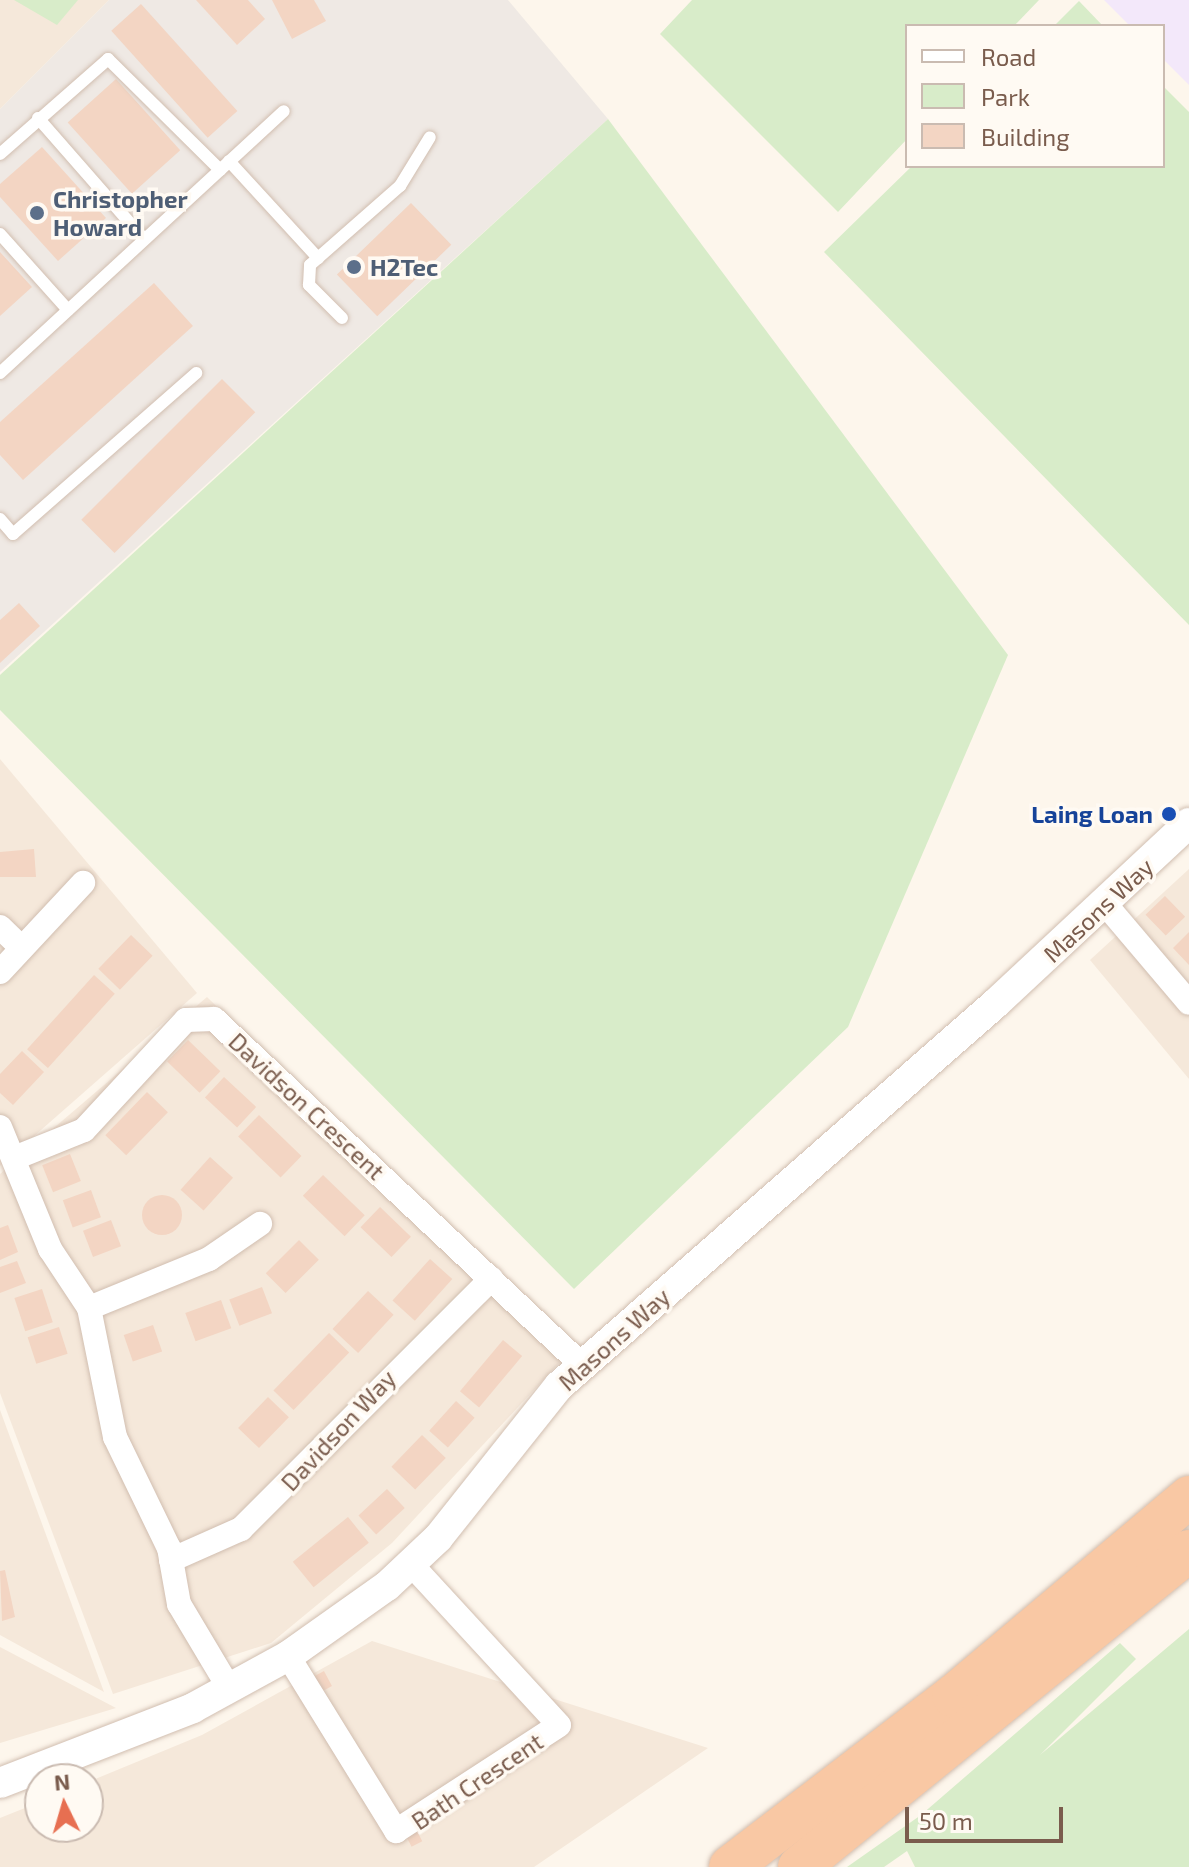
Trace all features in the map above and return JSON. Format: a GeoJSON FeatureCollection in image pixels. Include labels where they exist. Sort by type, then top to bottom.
{"type":"FeatureCollection","features":[{"type":"Feature","properties":{"kind":"highway"},"geometry":{"type":"LineString","coordinates":[[730,1867],[953,1696],[1189,1497]]}},
{"type":"Feature","properties":{"kind":"highway"},"geometry":{"type":"LineString","coordinates":[[799,1867],[1189,1551]]}},
{"type":"Feature","properties":{"kind":"street","name":"Masons Way"},"geometry":{"type":"LineString","coordinates":[[0,1783],[121,1740],[229,1688],[288,1656],[412,1565],[582,1365],[1106,905],[1189,823]]}},
{"type":"Feature","properties":{"kind":"street"},"geometry":{"type":"LineString","coordinates":[[0,972],[83,883]]}},
{"type":"Feature","properties":{"kind":"street"},"geometry":{"type":"LineString","coordinates":[[1106,905],[1189,1003]]}},
{"type":"Feature","properties":{"kind":"street"},"geometry":{"type":"LineString","coordinates":[[0,927],[22,948]]}},
{"type":"Feature","properties":{"kind":"street","name":"Davidson Crescent"},"geometry":{"type":"LineString","coordinates":[[17,1157],[84,1130],[186,1020],[214,1019],[582,1365]]}},
{"type":"Feature","properties":{"kind":"street"},"geometry":{"type":"LineString","coordinates":[[0,1127],[17,1157],[50,1249],[89,1308],[115,1437],[171,1560],[179,1604],[229,1688]]}},
{"type":"Feature","properties":{"kind":"street"},"geometry":{"type":"LineString","coordinates":[[89,1308],[209,1259],[260,1224]]}},
{"type":"Feature","properties":{"kind":"street","name":"Davidson Way"},"geometry":{"type":"LineString","coordinates":[[171,1560],[241,1529],[407,1356],[491,1279]]}},
{"type":"Feature","properties":{"kind":"street","name":"Bath Crescent"},"geometry":{"type":"LineString","coordinates":[[288,1656],[386,1824],[403,1831],[559,1725],[412,1565]]}},
{"type":"Feature","properties":{"kind":"lane"},"geometry":{"type":"LineString","coordinates":[[0,154],[108,59],[318,258]]}},
{"type":"Feature","properties":{"kind":"lane"},"geometry":{"type":"LineString","coordinates":[[0,373],[284,111]]}},
{"type":"Feature","properties":{"kind":"lane"},"geometry":{"type":"LineString","coordinates":[[38,118],[144,239]]}},
{"type":"Feature","properties":{"kind":"lane"},"geometry":{"type":"LineString","coordinates":[[342,318],[309,285],[318,258],[400,186],[430,137]]}},
{"type":"Feature","properties":{"kind":"lane"},"geometry":{"type":"LineString","coordinates":[[0,234],[68,310]]}},
{"type":"Feature","properties":{"kind":"lane"},"geometry":{"type":"LineString","coordinates":[[0,519],[13,534],[196,373]]}},
{"type":"Feature","properties":{"kind":"shaded area"},"geometry":{"type":"Polygon","coordinates":[[[0,0],[109,0],[0,109],[0,0]]]}},
{"type":"Feature","properties":{"kind":"shaded area"},"geometry":{"type":"Polygon","coordinates":[[[109,0],[508,0],[608,119],[0,672],[0,109],[109,0]]]}},
{"type":"Feature","properties":{"kind":"shaded area"},"geometry":{"type":"Polygon","coordinates":[[[1104,0],[1189,0],[1189,85],[1165,61],[1165,24],[1128,24],[1104,0]]]}},
{"type":"Feature","properties":{"kind":"shaded area"},"geometry":{"type":"Polygon","coordinates":[[[0,759],[197,993],[0,1166],[0,759]]]}},
{"type":"Feature","properties":{"kind":"shaded area"},"geometry":{"type":"Polygon","coordinates":[[[1189,869],[1189,1079],[1090,960],[1189,869]]]}},
{"type":"Feature","properties":{"kind":"shaded area"},"geometry":{"type":"Polygon","coordinates":[[[207,997],[570,1351],[392,1543],[271,1643],[113,1694],[0,1393],[0,1174],[207,997]]]}},
{"type":"Feature","properties":{"kind":"shaded area"},"geometry":{"type":"Polygon","coordinates":[[[0,1410],[104,1692],[0,1635],[0,1410]]]}},
{"type":"Feature","properties":{"kind":"shaded area"},"geometry":{"type":"Polygon","coordinates":[[[372,1641],[708,1748],[534,1867],[0,1867],[0,1818],[24,1808],[24,1843],[104,1843],[104,1775],[202,1735],[372,1641]]]}},
{"type":"Feature","properties":{"kind":"shaded area"},"geometry":{"type":"Polygon","coordinates":[[[0,1647],[116,1708],[0,1743],[0,1647]]]}},
{"type":"Feature","properties":{"kind":"green space"},"geometry":{"type":"Polygon","coordinates":[[[14,0],[78,0],[57,25],[14,0]]]}},
{"type":"Feature","properties":{"kind":"green space"},"geometry":{"type":"Polygon","coordinates":[[[692,0],[1039,0],[1016,24],[905,24],[905,141],[838,212],[660,34],[692,0]]]}},
{"type":"Feature","properties":{"kind":"green space"},"geometry":{"type":"Polygon","coordinates":[[[1079,1],[1101,24],[1056,24],[1079,1]]]}},
{"type":"Feature","properties":{"kind":"green space"},"geometry":{"type":"Polygon","coordinates":[[[1165,88],[1189,112],[1189,625],[824,252],[910,168],[1165,168],[1165,88]]]}},
{"type":"Feature","properties":{"kind":"green space"},"geometry":{"type":"Polygon","coordinates":[[[608,119],[1008,655],[848,1027],[574,1289],[0,710],[0,675],[608,119]]]}},
{"type":"Feature","properties":{"kind":"green space"},"geometry":{"type":"Polygon","coordinates":[[[1189,1629],[1189,1867],[915,1867],[907,1851],[884,1867],[847,1867],[921,1815],[1120,1643],[1136,1659],[1040,1755],[1189,1629]]]}},
{"type":"Feature","properties":{"kind":"building"},"geometry":{"type":"Polygon","coordinates":[[[196,0],[248,0],[265,19],[237,45],[196,0]]]}},
{"type":"Feature","properties":{"kind":"building"},"geometry":{"type":"Polygon","coordinates":[[[272,0],[314,0],[326,21],[292,39],[272,0]]]}},
{"type":"Feature","properties":{"kind":"building"},"geometry":{"type":"Polygon","coordinates":[[[141,4],[237,111],[208,138],[111,31],[141,4]]]}},
{"type":"Feature","properties":{"kind":"building"},"geometry":{"type":"Polygon","coordinates":[[[116,79],[180,150],[132,194],[68,122],[116,79]]]}},
{"type":"Feature","properties":{"kind":"building"},"geometry":{"type":"Polygon","coordinates":[[[42,147],[106,218],[58,261],[0,197],[0,184],[42,147]]]}},
{"type":"Feature","properties":{"kind":"building"},"geometry":{"type":"Polygon","coordinates":[[[411,203],[451,245],[377,316],[337,275],[411,203]]]}},
{"type":"Feature","properties":{"kind":"building"},"geometry":{"type":"Polygon","coordinates":[[[0,252],[32,287],[0,316],[0,252]]]}},
{"type":"Feature","properties":{"kind":"building"},"geometry":{"type":"Polygon","coordinates":[[[154,283],[193,326],[23,480],[0,455],[0,422],[154,283]]]}},
{"type":"Feature","properties":{"kind":"building"},"geometry":{"type":"Polygon","coordinates":[[[222,379],[255,412],[115,553],[81,520],[222,379]]]}},
{"type":"Feature","properties":{"kind":"building"},"geometry":{"type":"Polygon","coordinates":[[[19,603],[40,626],[0,663],[0,620],[19,603]]]}},
{"type":"Feature","properties":{"kind":"building"},"geometry":{"type":"Polygon","coordinates":[[[34,849],[36,877],[0,877],[0,852],[34,849]]]}},
{"type":"Feature","properties":{"kind":"building"},"geometry":{"type":"Polygon","coordinates":[[[1165,896],[1185,917],[1166,936],[1146,915],[1165,896]]]}},
{"type":"Feature","properties":{"kind":"building"},"geometry":{"type":"Polygon","coordinates":[[[1189,932],[1189,965],[1173,948],[1189,932]]]}},
{"type":"Feature","properties":{"kind":"building"},"geometry":{"type":"Polygon","coordinates":[[[131,935],[153,956],[120,990],[98,969],[131,935]]]}},
{"type":"Feature","properties":{"kind":"building"},"geometry":{"type":"Polygon","coordinates":[[[94,975],[115,994],[48,1068],[27,1049],[94,975]]]}},
{"type":"Feature","properties":{"kind":"building"},"geometry":{"type":"Polygon","coordinates":[[[188,1040],[220,1071],[200,1093],[167,1062],[188,1040]]]}},
{"type":"Feature","properties":{"kind":"building"},"geometry":{"type":"Polygon","coordinates":[[[22,1051],[44,1072],[13,1105],[0,1093],[0,1074],[22,1051]]]}},
{"type":"Feature","properties":{"kind":"building"},"geometry":{"type":"Polygon","coordinates":[[[224,1077],[256,1107],[237,1127],[205,1097],[224,1077]]]}},
{"type":"Feature","properties":{"kind":"building"},"geometry":{"type":"Polygon","coordinates":[[[147,1092],[168,1112],[126,1155],[105,1135],[147,1092]]]}},
{"type":"Feature","properties":{"kind":"building"},"geometry":{"type":"Polygon","coordinates":[[[259,1115],[301,1156],[281,1178],[238,1137],[259,1115]]]}},
{"type":"Feature","properties":{"kind":"building"},"geometry":{"type":"Polygon","coordinates":[[[70,1154],[81,1181],[53,1192],[42,1165],[70,1154]]]}},
{"type":"Feature","properties":{"kind":"building"},"geometry":{"type":"Polygon","coordinates":[[[210,1157],[233,1178],[204,1210],[181,1190],[210,1157]]]}},
{"type":"Feature","properties":{"kind":"building"},"geometry":{"type":"Polygon","coordinates":[[[323,1175],[365,1215],[345,1236],[303,1196],[323,1175]]]}},
{"type":"Feature","properties":{"kind":"building"},"geometry":{"type":"Polygon","coordinates":[[[91,1190],[101,1217],[73,1228],[63,1200],[91,1190]]]}},
{"type":"Feature","properties":{"kind":"building"},"geometry":{"type":"Polygon","coordinates":[[[162,1195],[176,1201],[182,1215],[176,1229],[162,1235],[148,1229],[142,1215],[148,1201],[162,1195]]]}},
{"type":"Feature","properties":{"kind":"building"},"geometry":{"type":"Polygon","coordinates":[[[380,1207],[411,1237],[391,1257],[361,1227],[380,1207]]]}},
{"type":"Feature","properties":{"kind":"building"},"geometry":{"type":"Polygon","coordinates":[[[111,1220],[121,1246],[93,1257],[83,1231],[111,1220]]]}},
{"type":"Feature","properties":{"kind":"building"},"geometry":{"type":"Polygon","coordinates":[[[8,1225],[18,1252],[0,1260],[0,1228],[8,1225]]]}},
{"type":"Feature","properties":{"kind":"building"},"geometry":{"type":"Polygon","coordinates":[[[299,1240],[319,1260],[286,1293],[266,1273],[299,1240]]]}},
{"type":"Feature","properties":{"kind":"building"},"geometry":{"type":"Polygon","coordinates":[[[430,1259],[452,1279],[415,1321],[393,1301],[430,1259]]]}},
{"type":"Feature","properties":{"kind":"building"},"geometry":{"type":"Polygon","coordinates":[[[17,1261],[26,1283],[0,1293],[0,1267],[17,1261]]]}},
{"type":"Feature","properties":{"kind":"building"},"geometry":{"type":"Polygon","coordinates":[[[262,1287],[272,1313],[239,1326],[229,1300],[262,1287]]]}},
{"type":"Feature","properties":{"kind":"building"},"geometry":{"type":"Polygon","coordinates":[[[42,1289],[53,1322],[25,1331],[14,1298],[42,1289]]]}},
{"type":"Feature","properties":{"kind":"building"},"geometry":{"type":"Polygon","coordinates":[[[368,1291],[394,1315],[358,1353],[333,1329],[368,1291]]]}},
{"type":"Feature","properties":{"kind":"building"},"geometry":{"type":"Polygon","coordinates":[[[221,1300],[231,1328],[196,1341],[185,1313],[221,1300]]]}},
{"type":"Feature","properties":{"kind":"building"},"geometry":{"type":"Polygon","coordinates":[[[153,1325],[162,1351],[133,1362],[124,1335],[153,1325]]]}},
{"type":"Feature","properties":{"kind":"building"},"geometry":{"type":"Polygon","coordinates":[[[59,1327],[68,1354],[36,1364],[28,1337],[59,1327]]]}},
{"type":"Feature","properties":{"kind":"building"},"geometry":{"type":"Polygon","coordinates":[[[329,1333],[349,1352],[294,1410],[273,1391],[329,1333]]]}},
{"type":"Feature","properties":{"kind":"building"},"geometry":{"type":"Polygon","coordinates":[[[503,1340],[522,1356],[479,1407],[460,1391],[503,1340]]]}},
{"type":"Feature","properties":{"kind":"building"},"geometry":{"type":"Polygon","coordinates":[[[268,1397],[289,1417],[259,1448],[238,1428],[268,1397]]]}},
{"type":"Feature","properties":{"kind":"building"},"geometry":{"type":"Polygon","coordinates":[[[456,1401],[475,1418],[448,1447],[429,1431],[456,1401]]]}},
{"type":"Feature","properties":{"kind":"building"},"geometry":{"type":"Polygon","coordinates":[[[422,1435],[446,1458],[415,1490],[391,1467],[422,1435]]]}},
{"type":"Feature","properties":{"kind":"building"},"geometry":{"type":"Polygon","coordinates":[[[387,1489],[405,1508],[376,1535],[358,1516],[387,1489]]]}},
{"type":"Feature","properties":{"kind":"building"},"geometry":{"type":"Polygon","coordinates":[[[348,1517],[369,1543],[314,1587],[293,1562],[348,1517]]]}},
{"type":"Feature","properties":{"kind":"building"},"geometry":{"type":"Polygon","coordinates":[[[5,1570],[15,1617],[2,1621],[0,1571],[5,1570]]]}},
{"type":"Feature","properties":{"kind":"building"},"geometry":{"type":"Polygon","coordinates":[[[324,1671],[332,1686],[322,1691],[314,1676],[324,1671]]]}},
{"type":"Feature","properties":{"kind":"building"},"geometry":{"type":"Polygon","coordinates":[[[415,1827],[422,1841],[412,1847],[404,1832],[415,1827]]]}},
{"type":"Feature","properties":{"kind":"place","name":"Christopher Howard"},"geometry":{"type":"Point","coordinates":[37,213]}},
{"type":"Feature","properties":{"kind":"place","name":"H2Tec"},"geometry":{"type":"Point","coordinates":[354,267]}},
{"type":"Feature","properties":{"kind":"place","name":"Laing Loan"},"geometry":{"type":"Point","coordinates":[1169,814]}}]}
